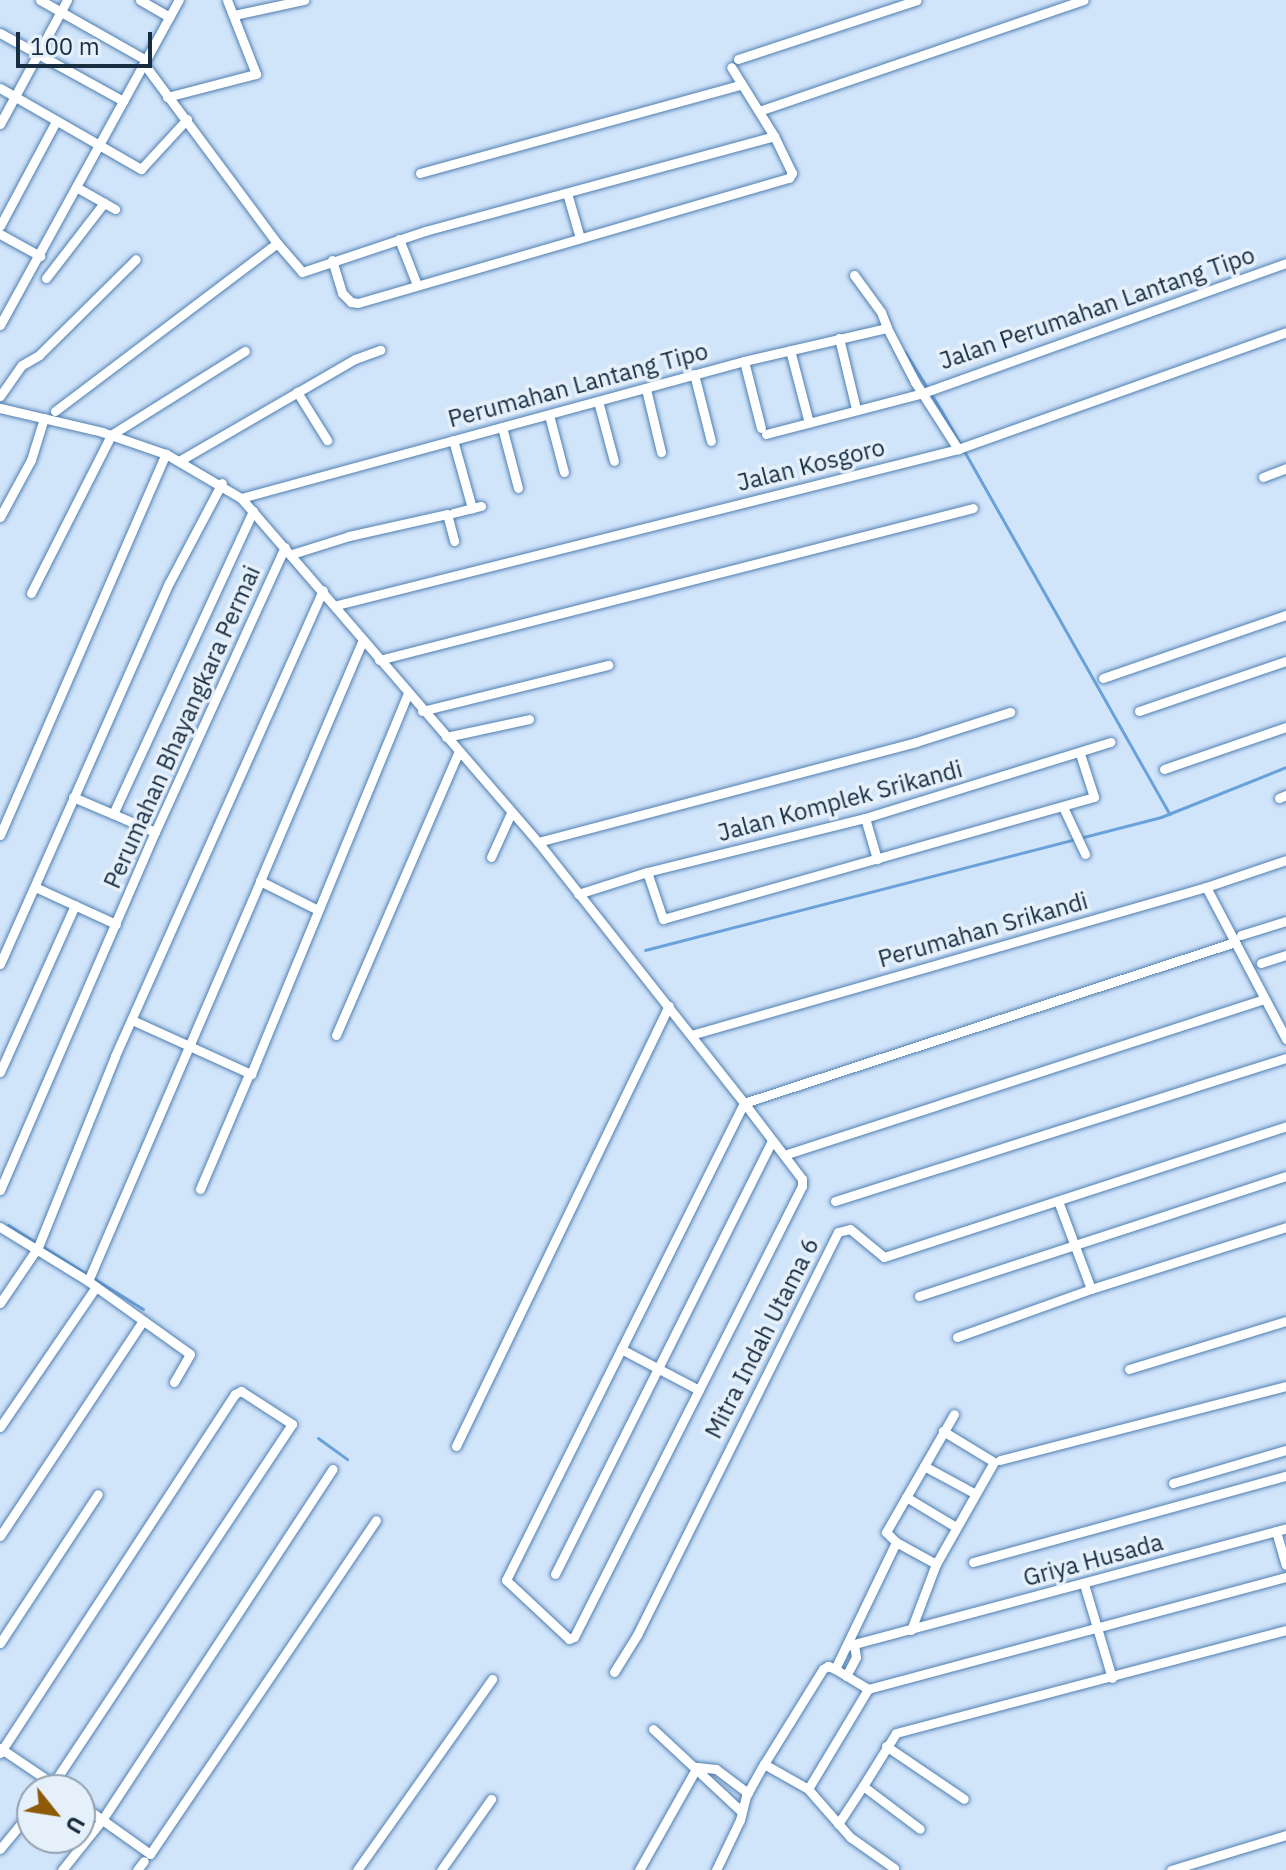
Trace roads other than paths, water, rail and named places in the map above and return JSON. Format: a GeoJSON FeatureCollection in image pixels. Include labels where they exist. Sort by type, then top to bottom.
{"type":"FeatureCollection","features":[{"type":"Feature","properties":{"kind":"street"},"geometry":{"type":"LineString","coordinates":[[40,0],[145,62],[167,97],[302,272],[399,239],[774,136]]}},
{"type":"Feature","properties":{"kind":"street"},"geometry":{"type":"LineString","coordinates":[[0,124],[67,0]]}},
{"type":"Feature","properties":{"kind":"street"},"geometry":{"type":"LineString","coordinates":[[140,0],[169,17]]}},
{"type":"Feature","properties":{"kind":"street"},"geometry":{"type":"LineString","coordinates":[[0,325],[179,0]]}},
{"type":"Feature","properties":{"kind":"street"},"geometry":{"type":"LineString","coordinates":[[167,97],[256,74],[227,0]]}},
{"type":"Feature","properties":{"kind":"street"},"geometry":{"type":"LineString","coordinates":[[234,15],[304,0]]}},
{"type":"Feature","properties":{"kind":"street"},"geometry":{"type":"LineString","coordinates":[[332,260],[342,293],[351,302],[787,180],[792,173],[774,136],[740,85],[735,63],[917,0]]}},
{"type":"Feature","properties":{"kind":"street"},"geometry":{"type":"LineString","coordinates":[[759,111],[1084,0]]}},
{"type":"Feature","properties":{"kind":"street"},"geometry":{"type":"LineString","coordinates":[[0,33],[123,101]]}},
{"type":"Feature","properties":{"kind":"street"},"geometry":{"type":"LineString","coordinates":[[420,173],[740,85]]}},
{"type":"Feature","properties":{"kind":"street"},"geometry":{"type":"LineString","coordinates":[[0,88],[143,169],[187,119]]}},
{"type":"Feature","properties":{"kind":"street"},"geometry":{"type":"LineString","coordinates":[[0,226],[56,121]]}},
{"type":"Feature","properties":{"kind":"street"},"geometry":{"type":"LineString","coordinates":[[76,187],[115,209]]}},
{"type":"Feature","properties":{"kind":"street"},"geometry":{"type":"LineString","coordinates":[[567,193],[580,238]]}},
{"type":"Feature","properties":{"kind":"street"},"geometry":{"type":"LineString","coordinates":[[46,278],[104,203]]}},
{"type":"Feature","properties":{"kind":"street"},"geometry":{"type":"LineString","coordinates":[[0,234],[40,256]]}},
{"type":"Feature","properties":{"kind":"street"},"geometry":{"type":"LineString","coordinates":[[399,239],[417,285]]}},
{"type":"Feature","properties":{"kind":"street"},"geometry":{"type":"LineString","coordinates":[[55,411],[277,243]]}},
{"type":"Feature","properties":{"kind":"street"},"geometry":{"type":"LineString","coordinates":[[0,396],[22,365],[39,355],[136,259]]}},
{"type":"Feature","properties":{"kind":"street","name":"Jalan Perumahan Lantang Tipo"},"geometry":{"type":"LineString","coordinates":[[744,361],[764,431],[809,423],[923,393],[934,386],[1286,263]]}},
{"type":"Feature","properties":{"kind":"street"},"geometry":{"type":"LineString","coordinates":[[854,275],[881,312],[923,393],[961,447]]}},
{"type":"Feature","properties":{"kind":"street","name":"Perumahan Lantang Tipo"},"geometry":{"type":"LineString","coordinates":[[241,498],[694,374],[887,328]]}},
{"type":"Feature","properties":{"kind":"street","name":"Jalan Kosgoro"},"geometry":{"type":"LineString","coordinates":[[337,605],[961,447],[1286,332]]}},
{"type":"Feature","properties":{"kind":"street"},"geometry":{"type":"LineString","coordinates":[[839,338],[856,409]]}},
{"type":"Feature","properties":{"kind":"street"},"geometry":{"type":"LineString","coordinates":[[179,461],[355,359],[380,350]]}},
{"type":"Feature","properties":{"kind":"street"},"geometry":{"type":"LineString","coordinates":[[790,350],[809,423]]}},
{"type":"Feature","properties":{"kind":"street"},"geometry":{"type":"LineString","coordinates":[[31,593],[111,435],[245,351]]}},
{"type":"Feature","properties":{"kind":"street"},"geometry":{"type":"LineString","coordinates":[[694,374],[711,441]]}},
{"type":"Feature","properties":{"kind":"street"},"geometry":{"type":"LineString","coordinates":[[646,389],[661,452]]}},
{"type":"Feature","properties":{"kind":"street"},"geometry":{"type":"LineString","coordinates":[[297,392],[327,440]]}},
{"type":"Feature","properties":{"kind":"street"},"geometry":{"type":"LineString","coordinates":[[598,401],[614,461]]}},
{"type":"Feature","properties":{"kind":"street"},"geometry":{"type":"LineString","coordinates":[[0,408],[111,435],[166,454],[222,483],[241,498],[337,605],[422,711],[538,842],[669,1006],[744,1103],[772,1141],[802,1179],[802,1186],[574,1637],[569,1639],[506,1580],[744,1103],[1286,921]]}},
{"type":"Feature","properties":{"kind":"street"},"geometry":{"type":"LineString","coordinates":[[549,415],[564,472]]}},
{"type":"Feature","properties":{"kind":"street"},"geometry":{"type":"LineString","coordinates":[[0,517],[31,460],[44,418]]}},
{"type":"Feature","properties":{"kind":"street"},"geometry":{"type":"LineString","coordinates":[[502,427],[518,488]]}},
{"type":"Feature","properties":{"kind":"street"},"geometry":{"type":"LineString","coordinates":[[453,440],[476,507],[453,513]]}},
{"type":"Feature","properties":{"kind":"street"},"geometry":{"type":"LineString","coordinates":[[0,835],[166,454]]}},
{"type":"Feature","properties":{"kind":"street"},"geometry":{"type":"LineString","coordinates":[[1263,477],[1286,468]]}},
{"type":"Feature","properties":{"kind":"street"},"geometry":{"type":"LineString","coordinates":[[0,964],[169,583],[222,483]]}},
{"type":"Feature","properties":{"kind":"street"},"geometry":{"type":"LineString","coordinates":[[379,660],[973,508]]}},
{"type":"Feature","properties":{"kind":"street"},"geometry":{"type":"LineString","coordinates":[[113,814],[253,511]]}},
{"type":"Feature","properties":{"kind":"street"},"geometry":{"type":"LineString","coordinates":[[289,551],[447,514],[454,541]]}},
{"type":"Feature","properties":{"kind":"street","name":"Perumahan Bhayangkara Permai"},"geometry":{"type":"LineString","coordinates":[[0,1190],[155,832],[289,551]]}},
{"type":"Feature","properties":{"kind":"street"},"geometry":{"type":"LineString","coordinates":[[0,1303],[38,1246],[132,1020],[323,590]]}},
{"type":"Feature","properties":{"kind":"street"},"geometry":{"type":"LineString","coordinates":[[1103,678],[1286,615]]}},
{"type":"Feature","properties":{"kind":"street"},"geometry":{"type":"LineString","coordinates":[[0,1427],[91,1280],[363,640]]}},
{"type":"Feature","properties":{"kind":"street"},"geometry":{"type":"LineString","coordinates":[[1139,711],[1286,661]]}},
{"type":"Feature","properties":{"kind":"street"},"geometry":{"type":"LineString","coordinates":[[422,711],[608,665]]}},
{"type":"Feature","properties":{"kind":"street"},"geometry":{"type":"LineString","coordinates":[[200,1189],[408,694]]}},
{"type":"Feature","properties":{"kind":"street"},"geometry":{"type":"LineString","coordinates":[[538,842],[916,742],[1010,712]]}},
{"type":"Feature","properties":{"kind":"street"},"geometry":{"type":"LineString","coordinates":[[446,737],[529,719]]}},
{"type":"Feature","properties":{"kind":"street"},"geometry":{"type":"LineString","coordinates":[[1164,769],[1286,727]]}},
{"type":"Feature","properties":{"kind":"street","name":"Jalan Komplek Srikandi"},"geometry":{"type":"LineString","coordinates":[[578,894],[647,872],[865,818],[1111,742]]}},
{"type":"Feature","properties":{"kind":"street"},"geometry":{"type":"LineString","coordinates":[[336,1035],[459,751]]}},
{"type":"Feature","properties":{"kind":"street"},"geometry":{"type":"LineString","coordinates":[[647,872],[663,919],[1094,797],[1080,754]]}},
{"type":"Feature","properties":{"kind":"street"},"geometry":{"type":"LineString","coordinates":[[73,797],[155,832]]}},
{"type":"Feature","properties":{"kind":"street"},"geometry":{"type":"LineString","coordinates":[[1063,807],[1085,854]]}},
{"type":"Feature","properties":{"kind":"street"},"geometry":{"type":"LineString","coordinates":[[491,857],[511,813]]}},
{"type":"Feature","properties":{"kind":"street"},"geometry":{"type":"LineString","coordinates":[[865,818],[877,859]]}},
{"type":"Feature","properties":{"kind":"street","name":"Perumahan Srikandi"},"geometry":{"type":"LineString","coordinates":[[691,1035],[1206,887],[1286,860]]}},
{"type":"Feature","properties":{"kind":"street"},"geometry":{"type":"LineString","coordinates":[[260,881],[318,910]]}},
{"type":"Feature","properties":{"kind":"street"},"geometry":{"type":"LineString","coordinates":[[35,887],[116,924]]}},
{"type":"Feature","properties":{"kind":"street"},"geometry":{"type":"LineString","coordinates":[[1206,887],[1238,939],[1264,999],[1286,1039]]}},
{"type":"Feature","properties":{"kind":"street"},"geometry":{"type":"LineString","coordinates":[[0,1072],[75,905]]}},
{"type":"Feature","properties":{"kind":"street"},"geometry":{"type":"LineString","coordinates":[[1261,963],[1286,955]]}},
{"type":"Feature","properties":{"kind":"street"},"geometry":{"type":"LineString","coordinates":[[784,1155],[1264,999]]}},
{"type":"Feature","properties":{"kind":"street"},"geometry":{"type":"LineString","coordinates":[[456,1446],[669,1006]]}},
{"type":"Feature","properties":{"kind":"street"},"geometry":{"type":"LineString","coordinates":[[132,1020],[249,1074]]}},
{"type":"Feature","properties":{"kind":"street"},"geometry":{"type":"LineString","coordinates":[[835,1201],[1286,1058]]}},
{"type":"Feature","properties":{"kind":"street","name":"Mitra Indah Utama 6"},"geometry":{"type":"LineString","coordinates":[[614,1672],[637,1635],[838,1232],[850,1229],[884,1257],[1286,1126]]}},
{"type":"Feature","properties":{"kind":"street"},"geometry":{"type":"LineString","coordinates":[[555,1574],[772,1141]]}},
{"type":"Feature","properties":{"kind":"street"},"geometry":{"type":"LineString","coordinates":[[919,1296],[1286,1176]]}},
{"type":"Feature","properties":{"kind":"street"},"geometry":{"type":"LineString","coordinates":[[1058,1201],[1091,1289]]}},
{"type":"Feature","properties":{"kind":"street"},"geometry":{"type":"LineString","coordinates":[[0,1227],[38,1246],[91,1280],[190,1354],[174,1382]]}},
{"type":"Feature","properties":{"kind":"street"},"geometry":{"type":"LineString","coordinates":[[957,1337],[1091,1289],[1286,1227]]}},
{"type":"Feature","properties":{"kind":"street"},"geometry":{"type":"LineString","coordinates":[[0,1536],[143,1321]]}},
{"type":"Feature","properties":{"kind":"street"},"geometry":{"type":"LineString","coordinates":[[1129,1369],[1286,1321]]}},
{"type":"Feature","properties":{"kind":"street"},"geometry":{"type":"LineString","coordinates":[[621,1349],[699,1390]]}},
{"type":"Feature","properties":{"kind":"street"},"geometry":{"type":"LineString","coordinates":[[1000,1460],[1286,1386]]}},
{"type":"Feature","properties":{"kind":"street"},"geometry":{"type":"LineString","coordinates":[[35,1774],[1,1750],[235,1394],[241,1391],[292,1424],[64,1774]]}},
{"type":"Feature","properties":{"kind":"street"},"geometry":{"type":"LineString","coordinates":[[936,1564],[896,1542],[886,1532],[954,1414]]}},
{"type":"Feature","properties":{"kind":"street"},"geometry":{"type":"LineString","coordinates":[[916,1629],[936,1564],[994,1462],[943,1431]]}},
{"type":"Feature","properties":{"kind":"street"},"geometry":{"type":"LineString","coordinates":[[1173,1483],[1286,1450]]}},
{"type":"Feature","properties":{"kind":"street"},"geometry":{"type":"LineString","coordinates":[[924,1466],[974,1493]]}},
{"type":"Feature","properties":{"kind":"street"},"geometry":{"type":"LineString","coordinates":[[62,1870],[102,1820],[333,1469]]}},
{"type":"Feature","properties":{"kind":"street"},"geometry":{"type":"LineString","coordinates":[[973,1562],[1286,1476]]}},
{"type":"Feature","properties":{"kind":"street"},"geometry":{"type":"LineString","coordinates":[[0,1643],[98,1494]]}},
{"type":"Feature","properties":{"kind":"street"},"geometry":{"type":"LineString","coordinates":[[906,1497],[956,1527]]}},
{"type":"Feature","properties":{"kind":"street"},"geometry":{"type":"LineString","coordinates":[[96,1816],[150,1854],[376,1520]]}},
{"type":"Feature","properties":{"kind":"street","name":"Griya Husada"},"geometry":{"type":"LineString","coordinates":[[851,1645],[1281,1530],[1286,1565]]}},
{"type":"Feature","properties":{"kind":"street"},"geometry":{"type":"LineString","coordinates":[[835,1669],[851,1645],[896,1542]]}},
{"type":"Feature","properties":{"kind":"street"},"geometry":{"type":"LineString","coordinates":[[716,1870],[748,1793],[823,1669],[828,1666],[868,1689],[1098,1630],[1286,1577]]}},
{"type":"Feature","properties":{"kind":"street"},"geometry":{"type":"LineString","coordinates":[[1084,1584],[1112,1678]]}},
{"type":"Feature","properties":{"kind":"street"},"geometry":{"type":"LineString","coordinates":[[838,1824],[896,1733],[1286,1630]]}},
{"type":"Feature","properties":{"kind":"street"},"geometry":{"type":"LineString","coordinates":[[846,1676],[856,1657],[851,1645]]}},
{"type":"Feature","properties":{"kind":"street"},"geometry":{"type":"LineString","coordinates":[[357,1870],[492,1679]]}},
{"type":"Feature","properties":{"kind":"street"},"geometry":{"type":"LineString","coordinates":[[808,1789],[868,1689]]}},
{"type":"Feature","properties":{"kind":"street"},"geometry":{"type":"LineString","coordinates":[[653,1729],[702,1767],[748,1793]]}},
{"type":"Feature","properties":{"kind":"street"},"geometry":{"type":"LineString","coordinates":[[886,1746],[964,1799]]}},
{"type":"Feature","properties":{"kind":"street"},"geometry":{"type":"LineString","coordinates":[[764,1764],[808,1789],[859,1845],[894,1868]]}},
{"type":"Feature","properties":{"kind":"street"},"geometry":{"type":"LineString","coordinates":[[702,1767],[741,1811]]}},
{"type":"Feature","properties":{"kind":"street"},"geometry":{"type":"LineString","coordinates":[[639,1870],[702,1767]]}},
{"type":"Feature","properties":{"kind":"street"},"geometry":{"type":"LineString","coordinates":[[863,1786],[920,1829]]}},
{"type":"Feature","properties":{"kind":"street"},"geometry":{"type":"LineString","coordinates":[[441,1870],[491,1799]]}},
{"type":"Feature","properties":{"kind":"street"},"geometry":{"type":"LineString","coordinates":[[0,1849],[16,1830]]}},
{"type":"Feature","properties":{"kind":"street"},"geometry":{"type":"LineString","coordinates":[[1171,1870],[1286,1835]]}},
{"type":"Feature","properties":{"kind":"street"},"geometry":{"type":"LineString","coordinates":[[137,1870],[144,1861]]}},
{"type":"Feature","properties":{"kind":"waterway"},"geometry":{"type":"LineString","coordinates":[[905,352],[1169,814]]}},
{"type":"Feature","properties":{"kind":"waterway"},"geometry":{"type":"LineString","coordinates":[[645,950],[1161,817],[1286,767]]}},
{"type":"Feature","properties":{"kind":"waterway"},"geometry":{"type":"LineString","coordinates":[[8,1225],[143,1309]]}},
{"type":"Feature","properties":{"kind":"waterway"},"geometry":{"type":"LineString","coordinates":[[318,1438],[347,1459]]}}]}
